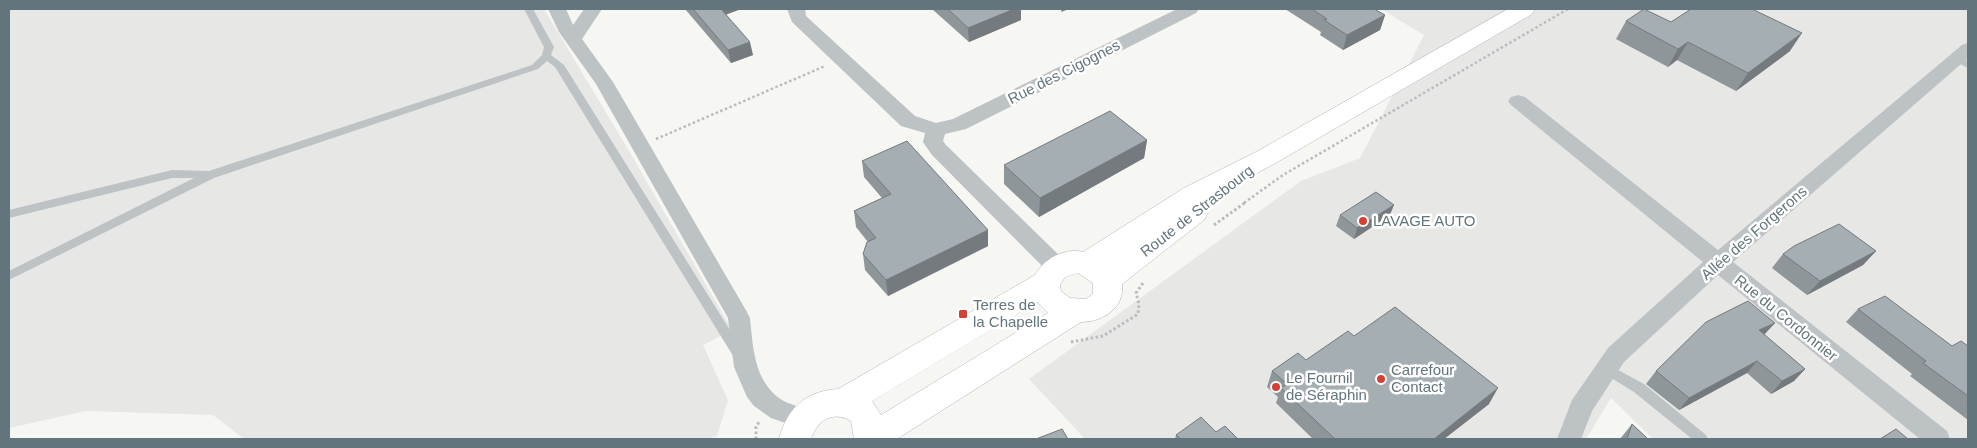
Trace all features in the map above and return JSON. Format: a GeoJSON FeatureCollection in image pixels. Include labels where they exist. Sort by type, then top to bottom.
{"type":"FeatureCollection","features":[{"type":"Feature","properties":{"kind":"main road","name":"Route de Strasbourg"},"geometry":{"type":"LineString","coordinates":[[1097,271],[1129,264],[1265,158],[1524,9]]}},
{"type":"Feature","properties":{"kind":"main road"},"geometry":{"type":"LineString","coordinates":[[793,431],[821,405],[843,402],[1071,262],[1097,271],[1108,295],[1104,302],[1086,310],[1076,311],[1057,305],[1050,298],[1051,275]]}},
{"type":"Feature","properties":{"kind":"main road"},"geometry":{"type":"LineString","coordinates":[[870,439],[1076,311]]}},
{"type":"Feature","properties":{"kind":"main road"},"geometry":{"type":"LineString","coordinates":[[843,402],[862,411],[871,429],[870,439]]}},
{"type":"Feature","properties":{"kind":"street"},"geometry":{"type":"LineString","coordinates":[[558,9],[558,13],[573,39],[604,82],[739,318],[743,360],[758,393],[793,431]]}},
{"type":"Feature","properties":{"kind":"street"},"geometry":{"type":"LineString","coordinates":[[573,39],[593,9]]}},
{"type":"Feature","properties":{"kind":"street"},"geometry":{"type":"LineString","coordinates":[[796,9],[798,18],[908,121],[936,130],[933,142],[939,150],[1051,275]]}},
{"type":"Feature","properties":{"kind":"street","name":"Rue des Cigognes"},"geometry":{"type":"LineString","coordinates":[[936,130],[959,124],[1190,9]]}},
{"type":"Feature","properties":{"kind":"street","name":"Allée des Forgerons"},"geometry":{"type":"LineString","coordinates":[[1568,439],[1581,406],[1616,355],[1717,263],[1965,58]]}},
{"type":"Feature","properties":{"kind":"street","name":"Rue du Cordonnier"},"geometry":{"type":"LineString","coordinates":[[1518,101],[1938,439]]}},
{"type":"Feature","properties":{"kind":"lane"},"geometry":{"type":"LineString","coordinates":[[9,276],[210,175],[535,67],[546,56],[549,46],[528,9]]}},
{"type":"Feature","properties":{"kind":"lane"},"geometry":{"type":"LineString","coordinates":[[546,56],[559,65],[743,360]]}},
{"type":"Feature","properties":{"kind":"lane"},"geometry":{"type":"LineString","coordinates":[[9,214],[172,174],[210,175]]}},
{"type":"Feature","properties":{"kind":"lane"},"geometry":{"type":"LineString","coordinates":[[1606,369],[1639,388],[1701,439]]}},
{"type":"Feature","properties":{"kind":"path"},"geometry":{"type":"LineString","coordinates":[[1209,229],[1248,198],[1283,175],[1568,9]]}},
{"type":"Feature","properties":{"kind":"path"},"geometry":{"type":"LineString","coordinates":[[640,146],[842,58]]}},
{"type":"Feature","properties":{"kind":"path"},"geometry":{"type":"LineString","coordinates":[[1068,343],[1078,339],[1090,341],[1099,338],[1138,314],[1139,304],[1136,294],[1146,278]]}},
{"type":"Feature","properties":{"kind":"shaded area"},"geometry":{"type":"Polygon","coordinates":[[[9,9],[544,9],[632,156],[732,330],[703,345],[728,400],[717,436],[708,439],[244,439],[213,415],[86,411],[9,428],[9,9]]]}},
{"type":"Feature","properties":{"kind":"shaded area"},"geometry":{"type":"Polygon","coordinates":[[[1381,9],[1968,9],[1968,439],[1653,439],[1611,398],[1586,439],[1085,439],[1029,379],[1301,181],[1360,158],[1424,35],[1381,9]]]}},
{"type":"Feature","properties":{"kind":"building"},"geometry":{"type":"Polygon","coordinates":[[[693,9],[721,9],[750,42],[728,50],[693,9]]]}},
{"type":"Feature","properties":{"kind":"building"},"geometry":{"type":"Polygon","coordinates":[[[948,9],[1014,9],[968,28],[948,9]]]}},
{"type":"Feature","properties":{"kind":"building"},"geometry":{"type":"Polygon","coordinates":[[[1312,9],[1374,9],[1385,15],[1347,35],[1324,20],[1327,19],[1312,9]]]}},
{"type":"Feature","properties":{"kind":"building"},"geometry":{"type":"Polygon","coordinates":[[[1644,9],[1671,22],[1691,9],[1752,9],[1802,33],[1748,73],[1688,42],[1678,49],[1626,21],[1644,9]]]}},
{"type":"Feature","properties":{"kind":"building"},"geometry":{"type":"Polygon","coordinates":[[[1110,111],[1147,140],[1040,198],[1004,165],[1110,111]]]}},
{"type":"Feature","properties":{"kind":"building"},"geometry":{"type":"Polygon","coordinates":[[[907,141],[988,230],[886,280],[863,254],[867,242],[876,238],[854,211],[891,194],[862,161],[907,141]]]}},
{"type":"Feature","properties":{"kind":"building"},"geometry":{"type":"Polygon","coordinates":[[[1376,192],[1394,205],[1357,228],[1340,215],[1376,192]]]}},
{"type":"Feature","properties":{"kind":"building"},"geometry":{"type":"Polygon","coordinates":[[[1839,224],[1876,251],[1820,281],[1783,254],[1794,246],[1839,224]]]}},
{"type":"Feature","properties":{"kind":"building"},"geometry":{"type":"Polygon","coordinates":[[[1885,296],[1952,346],[1961,341],[1968,346],[1968,396],[1923,363],[1926,361],[1858,309],[1885,296]]]}},
{"type":"Feature","properties":{"kind":"building"},"geometry":{"type":"Polygon","coordinates":[[[1748,301],[1775,323],[1759,330],[1805,369],[1782,381],[1757,361],[1689,398],[1656,371],[1706,322],[1748,301]]]}},
{"type":"Feature","properties":{"kind":"building","name":"Carrefour Contact"},"geometry":{"type":"Polygon","coordinates":[[[1395,307],[1498,388],[1434,439],[1335,439],[1281,388],[1287,384],[1272,371],[1298,353],[1306,360],[1348,331],[1354,336],[1395,307]]]}},
{"type":"Feature","properties":{"kind":"building"},"geometry":{"type":"Polygon","coordinates":[[[1201,417],[1216,432],[1225,426],[1238,439],[1181,439],[1176,435],[1201,417]]]}},
{"type":"Feature","properties":{"kind":"building"},"geometry":{"type":"Polygon","coordinates":[[[1632,424],[1648,439],[1627,439],[1632,424]]]}},
{"type":"Feature","properties":{"kind":"building"},"geometry":{"type":"Polygon","coordinates":[[[1062,429],[1068,439],[1036,439],[1062,429]]]}},
{"type":"Feature","properties":{"kind":"building"},"geometry":{"type":"Polygon","coordinates":[[[1896,429],[1908,439],[1880,439],[1896,429]]]}},
{"type":"Feature","properties":{"kind":"place","name":"LAVAGE AUTO"},"geometry":{"type":"Point","coordinates":[1363,221]}},
{"type":"Feature","properties":{"kind":"place","name":"Terres de la Chapelle"},"geometry":{"type":"Point","coordinates":[963,314]}},
{"type":"Feature","properties":{"kind":"place","name":"Carrefour Contact"},"geometry":{"type":"Point","coordinates":[1381,379]}},
{"type":"Feature","properties":{"kind":"place","name":"Le Fournil de Séraphin"},"geometry":{"type":"Point","coordinates":[1276,387]}}]}
